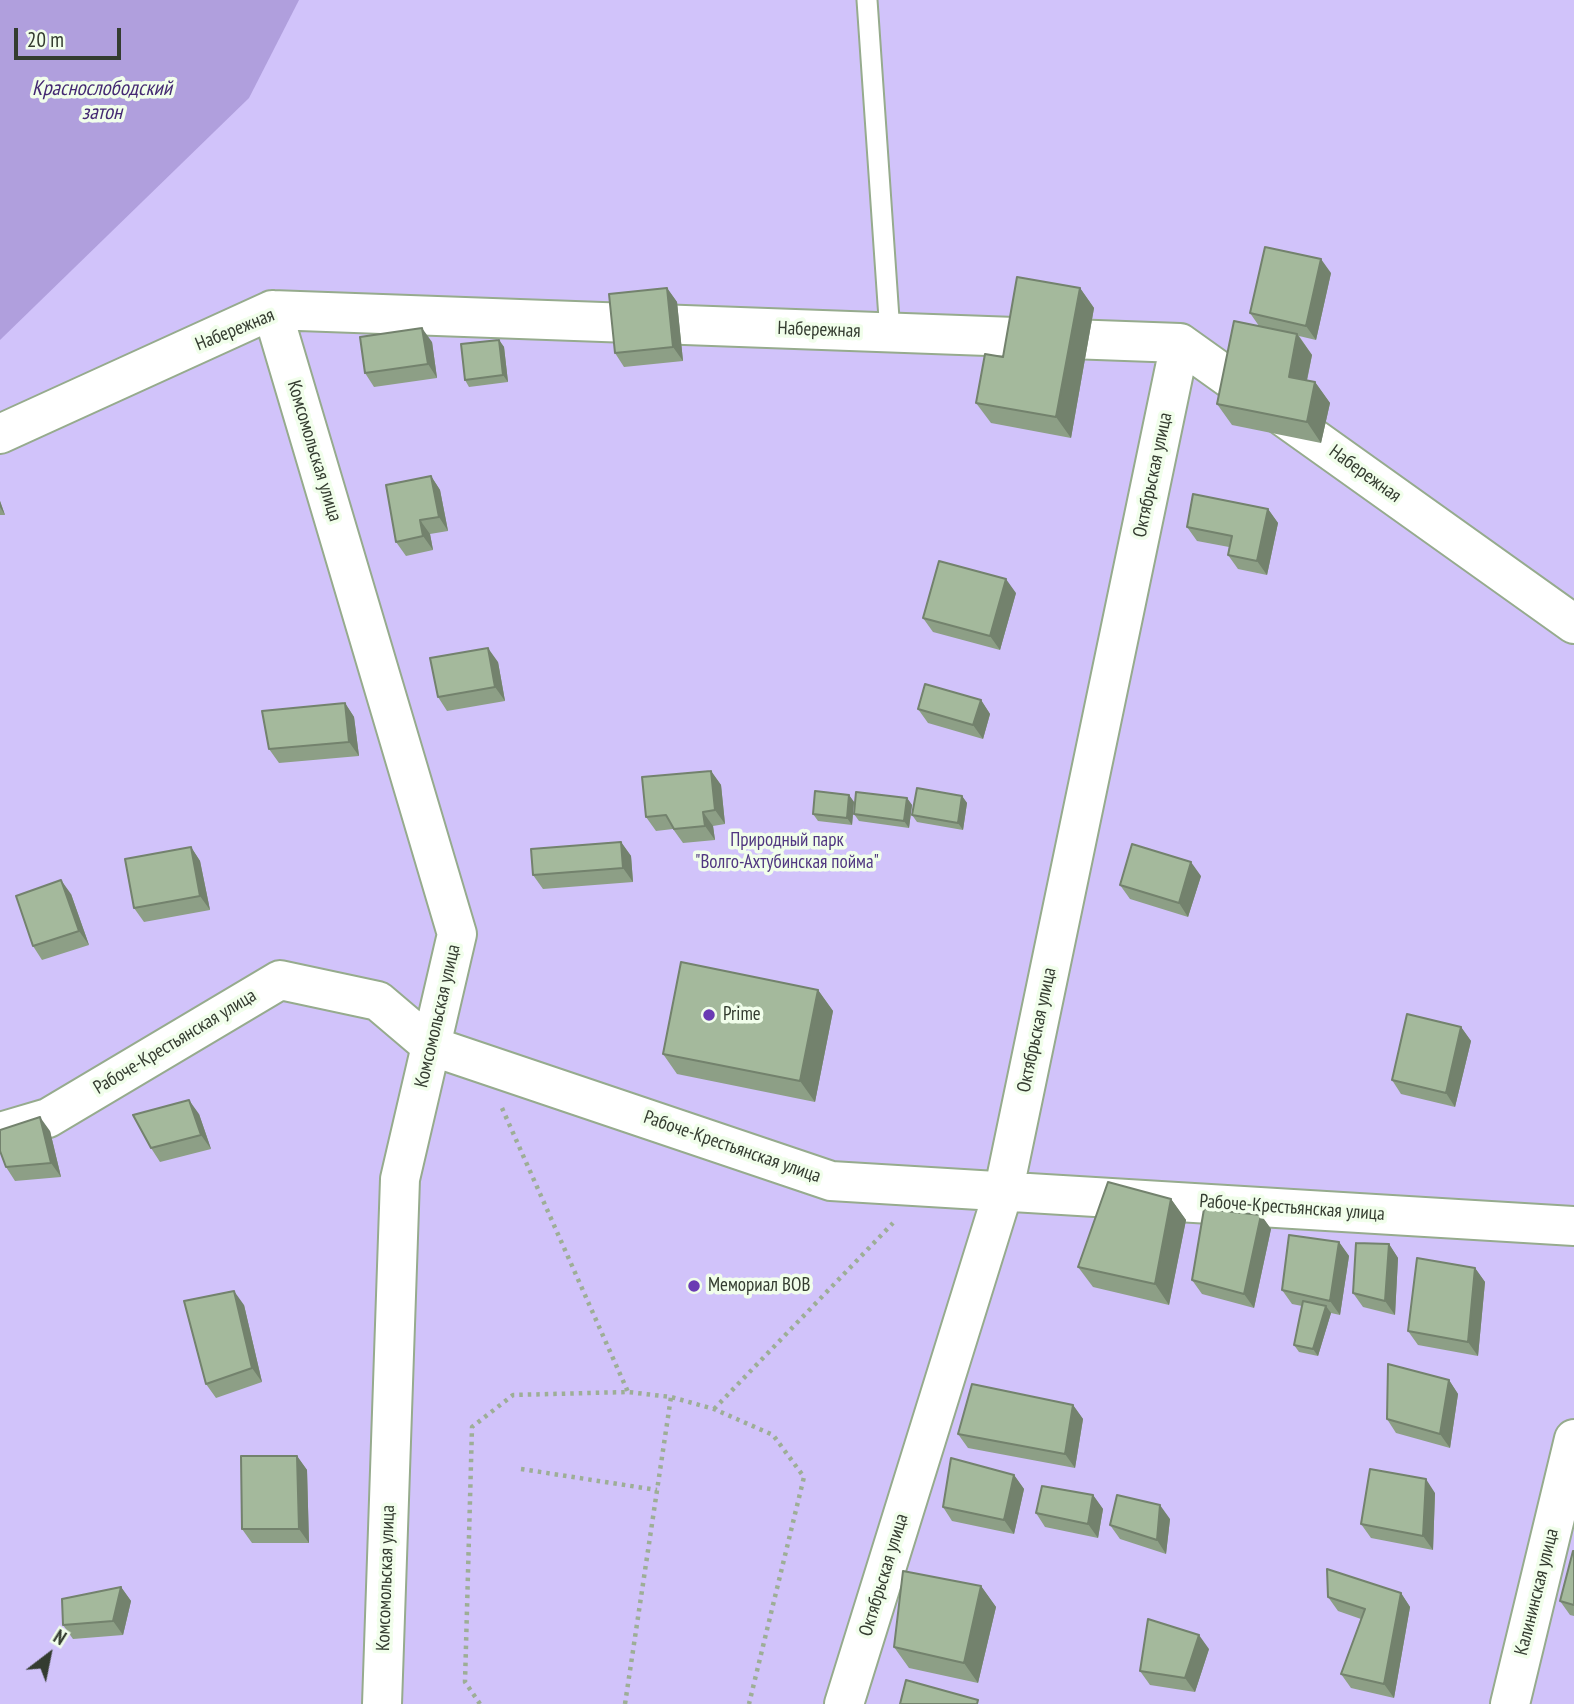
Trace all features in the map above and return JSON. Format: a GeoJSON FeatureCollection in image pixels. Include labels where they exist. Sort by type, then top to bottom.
{"type":"FeatureCollection","features":[{"type":"Feature","properties":{"kind":"street","name":"Набережная"},"geometry":{"type":"LineString","coordinates":[[0,434],[272,310],[1180,342],[1574,624]]}},
{"type":"Feature","properties":{"kind":"street","name":"Комсомольская улица"},"geometry":{"type":"LineString","coordinates":[[272,310],[457,934],[400,1179],[382,1704]]}},
{"type":"Feature","properties":{"kind":"street","name":"Октябрьская улица"},"geometry":{"type":"LineString","coordinates":[[844,1704],[1004,1189],[1180,342]]}},
{"type":"Feature","properties":{"kind":"street","name":"Рабоче-Крестьянская улица"},"geometry":{"type":"LineString","coordinates":[[0,1132],[48,1118],[280,980],[378,1001],[431,1046],[831,1181],[1004,1189],[1574,1226]]}},
{"type":"Feature","properties":{"kind":"street","name":"Калининская улица"},"geometry":{"type":"LineString","coordinates":[[1510,1704],[1574,1439]]}},
{"type":"Feature","properties":{"kind":"lane"},"geometry":{"type":"LineString","coordinates":[[867,0],[891,332]]}},
{"type":"Feature","properties":{"kind":"path"},"geometry":{"type":"LineString","coordinates":[[481,1063],[628,1392]]}},
{"type":"Feature","properties":{"kind":"path"},"geometry":{"type":"LineString","coordinates":[[714,1409],[930,1186]]}},
{"type":"Feature","properties":{"kind":"path"},"geometry":{"type":"LineString","coordinates":[[480,1704],[465,1682],[472,1427],[513,1395],[628,1392],[671,1397],[714,1409],[773,1435],[804,1477],[749,1704]]}},
{"type":"Feature","properties":{"kind":"path"},"geometry":{"type":"LineString","coordinates":[[625,1704],[671,1397]]}},
{"type":"Feature","properties":{"kind":"path"},"geometry":{"type":"LineString","coordinates":[[521,1469],[657,1490]]}},
{"type":"Feature","properties":{"kind":"green space","name":"Природный парк \"Волго-Ахтубинская пойма\""},"geometry":{"type":"Polygon","coordinates":[[[0,0],[1574,0],[1574,1704],[0,1704],[0,0]]]}},
{"type":"Feature","properties":{"kind":"water","name":"Краснослободский затон"},"geometry":{"type":"Polygon","coordinates":[[[0,0],[299,0],[249,98],[0,340],[0,0]]]}},
{"type":"Feature","properties":{"kind":"building"},"geometry":{"type":"Polygon","coordinates":[[[1265,247],[1321,259],[1306,326],[1250,313],[1265,247]]]}},
{"type":"Feature","properties":{"kind":"building"},"geometry":{"type":"Polygon","coordinates":[[[1017,277],[1080,288],[1056,417],[976,403],[985,354],[1003,357],[1017,277]]]}},
{"type":"Feature","properties":{"kind":"building"},"geometry":{"type":"Polygon","coordinates":[[[667,288],[673,347],[615,353],[609,294],[667,288]]]}},
{"type":"Feature","properties":{"kind":"building"},"geometry":{"type":"Polygon","coordinates":[[[1234,321],[1297,334],[1289,377],[1315,382],[1307,422],[1217,404],[1234,321]]]}},
{"type":"Feature","properties":{"kind":"building"},"geometry":{"type":"Polygon","coordinates":[[[422,328],[428,364],[365,373],[360,337],[422,328]]]}},
{"type":"Feature","properties":{"kind":"building"},"geometry":{"type":"Polygon","coordinates":[[[499,340],[503,375],[465,380],[461,344],[499,340]]]}},
{"type":"Feature","properties":{"kind":"building"},"geometry":{"type":"Polygon","coordinates":[[[431,476],[439,517],[420,520],[423,536],[396,542],[386,485],[431,476]]]}},
{"type":"Feature","properties":{"kind":"building"},"geometry":{"type":"Polygon","coordinates":[[[1193,494],[1268,509],[1257,561],[1228,555],[1232,536],[1187,527],[1193,494]]]}},
{"type":"Feature","properties":{"kind":"building"},"geometry":{"type":"Polygon","coordinates":[[[939,561],[1006,579],[990,636],[923,618],[939,561]]]}},
{"type":"Feature","properties":{"kind":"building"},"geometry":{"type":"Polygon","coordinates":[[[488,648],[495,687],[438,697],[430,658],[488,648]]]}},
{"type":"Feature","properties":{"kind":"building"},"geometry":{"type":"Polygon","coordinates":[[[925,684],[981,700],[973,725],[918,709],[925,684]]]}},
{"type":"Feature","properties":{"kind":"building"},"geometry":{"type":"Polygon","coordinates":[[[345,703],[349,742],[269,749],[262,711],[345,703]]]}},
{"type":"Feature","properties":{"kind":"building"},"geometry":{"type":"Polygon","coordinates":[[[711,771],[715,810],[703,812],[705,826],[674,829],[666,815],[646,817],[642,777],[711,771]]]}},
{"type":"Feature","properties":{"kind":"building"},"geometry":{"type":"Polygon","coordinates":[[[917,788],[962,796],[958,823],[912,815],[917,788]]]}},
{"type":"Feature","properties":{"kind":"building"},"geometry":{"type":"Polygon","coordinates":[[[815,791],[849,795],[847,818],[813,814],[815,791]]]}},
{"type":"Feature","properties":{"kind":"building"},"geometry":{"type":"Polygon","coordinates":[[[856,792],[907,798],[904,821],[854,814],[856,792]]]}},
{"type":"Feature","properties":{"kind":"building"},"geometry":{"type":"Polygon","coordinates":[[[621,842],[623,868],[533,875],[531,849],[621,842]]]}},
{"type":"Feature","properties":{"kind":"building"},"geometry":{"type":"Polygon","coordinates":[[[1132,844],[1191,862],[1179,903],[1120,885],[1132,844]]]}},
{"type":"Feature","properties":{"kind":"building"},"geometry":{"type":"Polygon","coordinates":[[[191,847],[200,896],[134,908],[125,859],[191,847]]]}},
{"type":"Feature","properties":{"kind":"building"},"geometry":{"type":"Polygon","coordinates":[[[61,880],[79,931],[33,946],[16,896],[61,880]]]}},
{"type":"Feature","properties":{"kind":"building"},"geometry":{"type":"Polygon","coordinates":[[[681,962],[818,990],[800,1081],[663,1054],[681,962]]]}},
{"type":"Feature","properties":{"kind":"building"},"geometry":{"type":"Polygon","coordinates":[[[1407,1014],[1461,1027],[1446,1093],[1392,1080],[1407,1014]]]}},
{"type":"Feature","properties":{"kind":"building"},"geometry":{"type":"Polygon","coordinates":[[[189,1100],[201,1135],[151,1148],[133,1115],[189,1100]]]}},
{"type":"Feature","properties":{"kind":"building"},"geometry":{"type":"Polygon","coordinates":[[[40,1117],[51,1163],[6,1167],[0,1151],[0,1130],[40,1117]]]}},
{"type":"Feature","properties":{"kind":"building"},"geometry":{"type":"Polygon","coordinates":[[[1108,1182],[1171,1199],[1155,1284],[1078,1267],[1108,1182]]]}},
{"type":"Feature","properties":{"kind":"building"},"geometry":{"type":"Polygon","coordinates":[[[1204,1209],[1261,1215],[1244,1294],[1192,1280],[1204,1209]]]}},
{"type":"Feature","properties":{"kind":"building"},"geometry":{"type":"Polygon","coordinates":[[[1289,1235],[1339,1242],[1330,1301],[1282,1290],[1289,1235]]]}},
{"type":"Feature","properties":{"kind":"building"},"geometry":{"type":"Polygon","coordinates":[[[1356,1243],[1389,1244],[1385,1301],[1353,1293],[1356,1243]]]}},
{"type":"Feature","properties":{"kind":"building"},"geometry":{"type":"Polygon","coordinates":[[[1417,1258],[1475,1268],[1468,1342],[1408,1331],[1417,1258]]]}},
{"type":"Feature","properties":{"kind":"building"},"geometry":{"type":"Polygon","coordinates":[[[234,1291],[252,1368],[206,1384],[184,1301],[234,1291]]]}},
{"type":"Feature","properties":{"kind":"building"},"geometry":{"type":"Polygon","coordinates":[[[1303,1301],[1326,1306],[1313,1349],[1294,1345],[1303,1301]]]}},
{"type":"Feature","properties":{"kind":"building"},"geometry":{"type":"Polygon","coordinates":[[[1388,1364],[1449,1380],[1440,1434],[1387,1419],[1388,1364]]]}},
{"type":"Feature","properties":{"kind":"building"},"geometry":{"type":"Polygon","coordinates":[[[972,1384],[1073,1405],[1065,1454],[958,1434],[972,1384]]]}},
{"type":"Feature","properties":{"kind":"building"},"geometry":{"type":"Polygon","coordinates":[[[241,1456],[297,1456],[299,1529],[242,1529],[241,1456]]]}},
{"type":"Feature","properties":{"kind":"building"},"geometry":{"type":"Polygon","coordinates":[[[951,1458],[1014,1475],[1004,1520],[943,1507],[951,1458]]]}},
{"type":"Feature","properties":{"kind":"building"},"geometry":{"type":"Polygon","coordinates":[[[1370,1469],[1426,1479],[1423,1536],[1361,1524],[1370,1469]]]}},
{"type":"Feature","properties":{"kind":"building"},"geometry":{"type":"Polygon","coordinates":[[[1042,1486],[1093,1495],[1088,1524],[1036,1513],[1042,1486]]]}},
{"type":"Feature","properties":{"kind":"building"},"geometry":{"type":"Polygon","coordinates":[[[1117,1495],[1160,1505],[1157,1540],[1110,1525],[1117,1495]]]}},
{"type":"Feature","properties":{"kind":"building"},"geometry":{"type":"Polygon","coordinates":[[[1574,1551],[1574,1605],[1560,1601],[1574,1551]]]}},
{"type":"Feature","properties":{"kind":"building"},"geometry":{"type":"Polygon","coordinates":[[[1327,1569],[1401,1593],[1384,1684],[1341,1674],[1365,1609],[1328,1597],[1327,1569]]]}},
{"type":"Feature","properties":{"kind":"building"},"geometry":{"type":"Polygon","coordinates":[[[903,1571],[981,1586],[964,1663],[894,1647],[903,1571]]]}},
{"type":"Feature","properties":{"kind":"building"},"geometry":{"type":"Polygon","coordinates":[[[121,1587],[113,1621],[63,1625],[62,1599],[121,1587]]]}},
{"type":"Feature","properties":{"kind":"building"},"geometry":{"type":"Polygon","coordinates":[[[1148,1619],[1199,1635],[1185,1678],[1140,1671],[1148,1619]]]}},
{"type":"Feature","properties":{"kind":"building"},"geometry":{"type":"Polygon","coordinates":[[[906,1680],[978,1700],[977,1704],[900,1704],[906,1680]]]}},
{"type":"Feature","properties":{"kind":"place","name":"Prime"},"geometry":{"type":"Point","coordinates":[709,1015]}},
{"type":"Feature","properties":{"kind":"place","name":"Мемориал ВОВ"},"geometry":{"type":"Point","coordinates":[694,1286]}}]}
